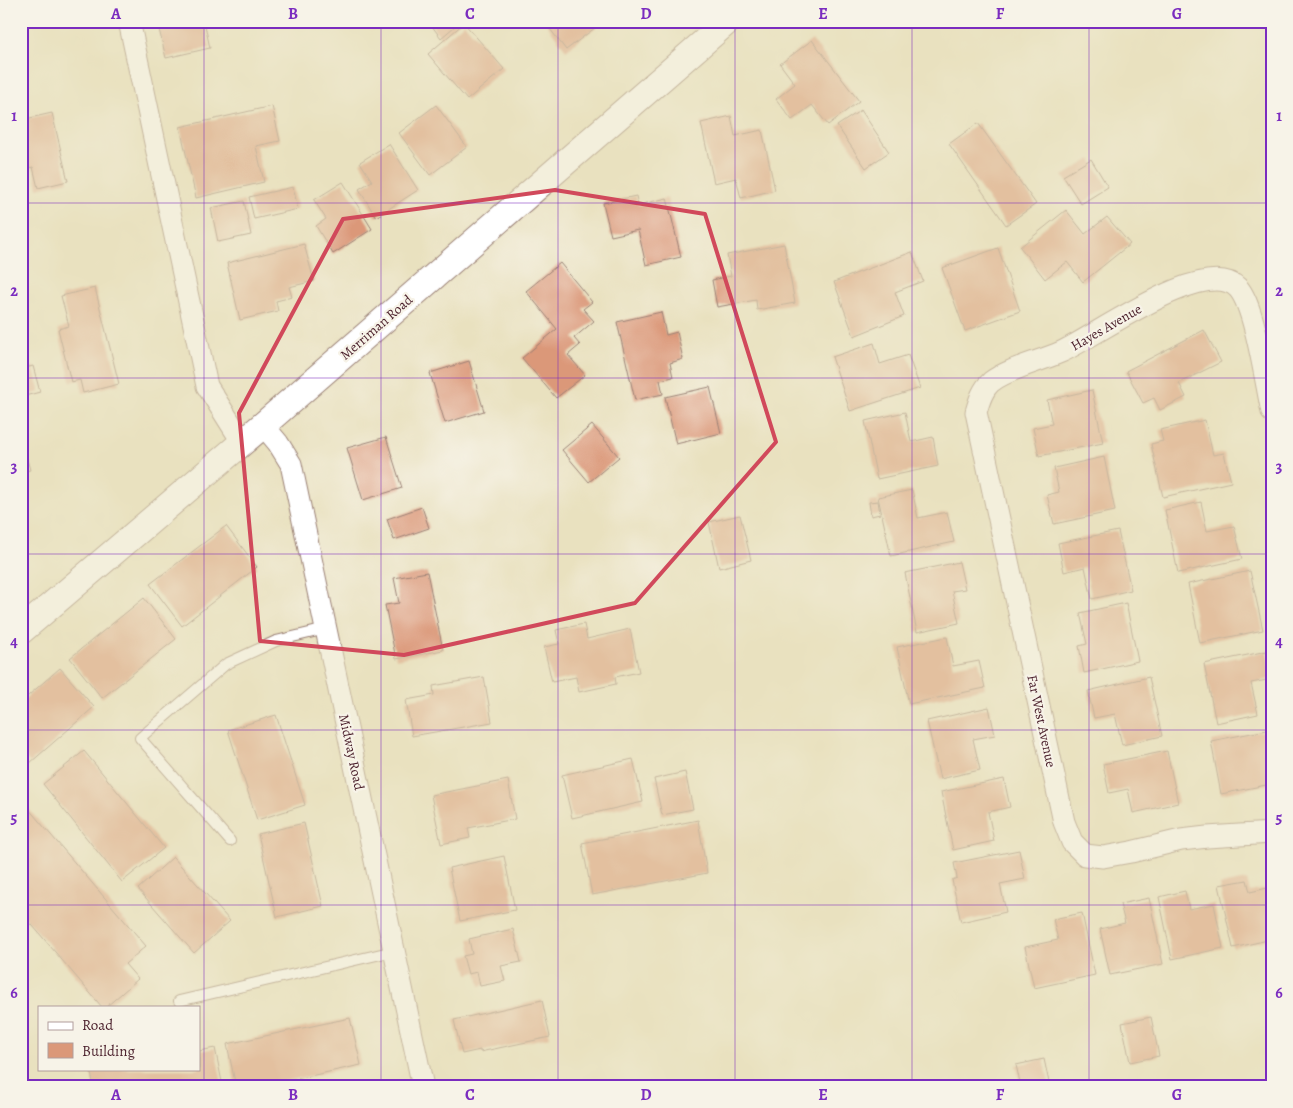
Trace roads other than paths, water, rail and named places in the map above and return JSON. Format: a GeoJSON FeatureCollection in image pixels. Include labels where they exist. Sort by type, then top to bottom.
{"type":"FeatureCollection","features":[{"type":"Feature","properties":{"kind":"street"},"geometry":{"type":"LineString","coordinates":[[129,21],[207,386],[243,442]]}},
{"type":"Feature","properties":{"kind":"street","name":"Merriman Road"},"geometry":{"type":"LineString","coordinates":[[21,631],[263,426],[728,21]]}},
{"type":"Feature","properties":{"kind":"street","name":"Hayes Avenue"},"geometry":{"type":"LineString","coordinates":[[981,396],[990,383],[1002,376],[1062,352],[1146,304],[1179,288],[1208,280],[1224,280],[1238,288],[1247,302],[1253,319],[1272,412]]}},
{"type":"Feature","properties":{"kind":"street","name":"Far West Avenue"},"geometry":{"type":"LineString","coordinates":[[981,396],[976,412],[979,428],[1064,822],[1072,842],[1085,855],[1103,857],[1181,840],[1272,833]]}},
{"type":"Feature","properties":{"kind":"street","name":"Midway Road"},"geometry":{"type":"LineString","coordinates":[[263,426],[278,443],[291,464],[423,1087]]}},
{"type":"Feature","properties":{"kind":"lane"},"geometry":{"type":"LineString","coordinates":[[230,842],[140,738],[226,664],[276,641],[326,629]]}},
{"type":"Feature","properties":{"kind":"lane"},"geometry":{"type":"LineString","coordinates":[[179,1001],[394,951]]}}]}
